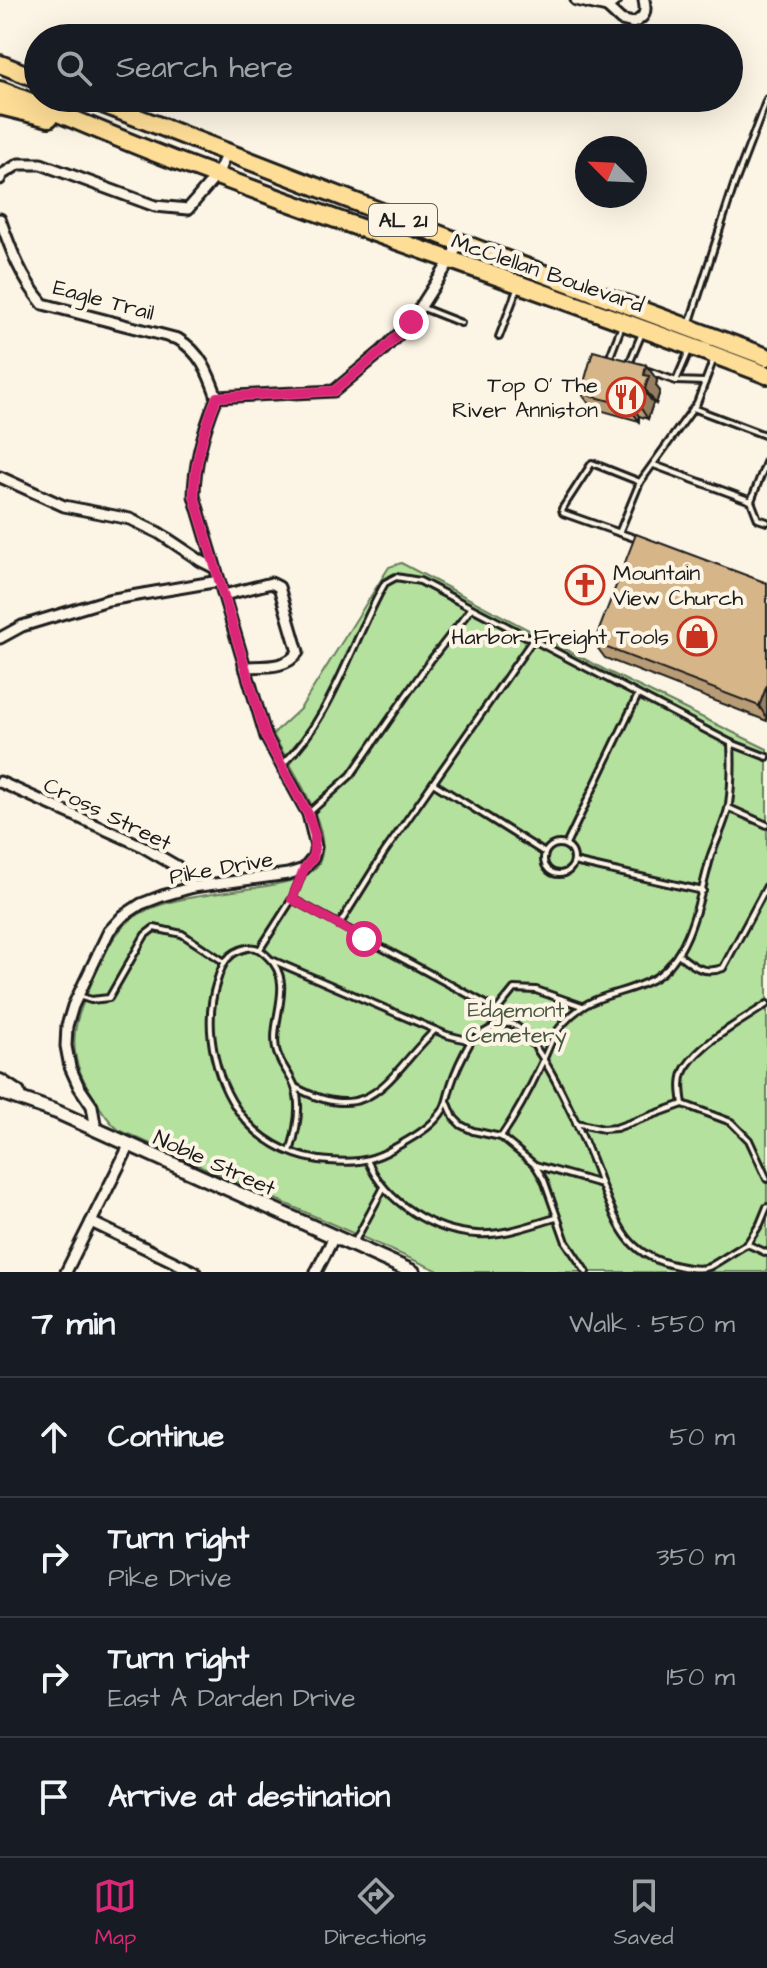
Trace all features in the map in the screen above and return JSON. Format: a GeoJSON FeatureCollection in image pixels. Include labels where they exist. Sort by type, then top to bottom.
{"type":"FeatureCollection","features":[{"type":"Feature","properties":{"kind":"highway"},"geometry":{"type":"LineString","coordinates":[[0,64],[24,73]]}},
{"type":"Feature","properties":{"kind":"highway","name":"McClellan Boulevard"},"geometry":{"type":"LineString","coordinates":[[0,90],[24,100]]}},
{"type":"Feature","properties":{"kind":"highway"},"geometry":{"type":"LineString","coordinates":[[0,106],[110,134]]}},
{"type":"Feature","properties":{"kind":"highway","name":"McClellan Boulevard"},"geometry":{"type":"LineString","coordinates":[[55,112],[217,175],[767,375]]}},
{"type":"Feature","properties":{"kind":"highway","name":"McClellan Boulevard"},"geometry":{"type":"LineString","coordinates":[[123,112],[767,357]]}},
{"type":"Feature","properties":{"kind":"main road"},"geometry":{"type":"LineString","coordinates":[[0,1081],[34,1103]]}},
{"type":"Feature","properties":{"kind":"main road","name":"Noble Street"},"geometry":{"type":"LineString","coordinates":[[0,1092],[96,1130],[413,1272]]}},
{"type":"Feature","properties":{"kind":"street"},"geometry":{"type":"LineString","coordinates":[[576,0],[612,3],[621,20],[633,23],[642,19],[646,10],[644,0]]}},
{"type":"Feature","properties":{"kind":"street"},"geometry":{"type":"LineString","coordinates":[[0,179],[1,175],[19,164],[41,164],[128,197],[170,209],[188,209],[217,175],[227,153]]}},
{"type":"Feature","properties":{"kind":"street","name":"Eagle Trail"},"geometry":{"type":"LineString","coordinates":[[0,219],[18,267],[43,304],[178,339],[192,348],[206,367],[217,397]]}},
{"type":"Feature","properties":{"kind":"street"},"geometry":{"type":"LineString","coordinates":[[217,397],[334,391],[411,322],[459,242]]}},
{"type":"Feature","properties":{"kind":"street","name":"Pike Drive"},"geometry":{"type":"LineString","coordinates":[[96,1130],[92,1106],[70,1067],[66,1046],[67,1026],[98,949],[109,931],[123,916],[141,904],[193,887],[304,869],[313,858],[316,847],[308,814],[266,737],[194,496],[194,475],[217,397]]}},
{"type":"Feature","properties":{"kind":"street"},"geometry":{"type":"LineString","coordinates":[[0,477],[64,506],[130,519],[215,568]]}},
{"type":"Feature","properties":{"kind":"street"},"geometry":{"type":"LineString","coordinates":[[0,638],[22,626],[108,600],[219,581]]}},
{"type":"Feature","properties":{"kind":"street"},"geometry":{"type":"LineString","coordinates":[[224,595],[271,583],[279,587],[298,652],[292,661],[280,665],[244,667]]}},
{"type":"Feature","properties":{"kind":"street","name":"Cross Street"},"geometry":{"type":"LineString","coordinates":[[0,782],[140,845],[178,867],[193,887]]}},
{"type":"Feature","properties":{"kind":"street"},"geometry":{"type":"LineString","coordinates":[[66,1272],[129,1146]]}},
{"type":"Feature","properties":{"kind":"street"},"geometry":{"type":"LineString","coordinates":[[91,1222],[195,1272]]}},
{"type":"Feature","properties":{"kind":"street"},"geometry":{"type":"LineString","coordinates":[[316,1272],[334,1237]]}},
{"type":"Feature","properties":{"kind":"lane"},"geometry":{"type":"LineString","coordinates":[[688,328],[734,185],[767,99]]}},
{"type":"Feature","properties":{"kind":"lane"},"geometry":{"type":"LineString","coordinates":[[499,337],[519,285]]}},
{"type":"Feature","properties":{"kind":"lane"},"geometry":{"type":"LineString","coordinates":[[421,307],[461,323]]}},
{"type":"Feature","properties":{"kind":"lane"},"geometry":{"type":"LineString","coordinates":[[609,359],[624,322]]}},
{"type":"Feature","properties":{"kind":"lane"},"geometry":{"type":"LineString","coordinates":[[629,364],[644,329]]}},
{"type":"Feature","properties":{"kind":"lane"},"geometry":{"type":"LineString","coordinates":[[676,381],[691,345]]}},
{"type":"Feature","properties":{"kind":"lane"},"geometry":{"type":"LineString","coordinates":[[619,533],[640,482],[693,408],[715,354]]}},
{"type":"Feature","properties":{"kind":"lane"},"geometry":{"type":"LineString","coordinates":[[601,359],[629,364],[676,381],[705,382]]}},
{"type":"Feature","properties":{"kind":"lane"},"geometry":{"type":"LineString","coordinates":[[693,408],[767,436]]}},
{"type":"Feature","properties":{"kind":"lane"},"geometry":{"type":"LineString","coordinates":[[767,460],[751,501],[758,519],[767,522]]}},
{"type":"Feature","properties":{"kind":"lane"},"geometry":{"type":"LineString","coordinates":[[640,482],[592,463],[562,509],[563,513],[642,541]]}},
{"type":"Feature","properties":{"kind":"lane"},"geometry":{"type":"LineString","coordinates":[[654,465],[751,501]]}},
{"type":"Feature","properties":{"kind":"lane"},"geometry":{"type":"LineString","coordinates":[[281,766],[296,752],[317,718],[385,583],[396,577],[420,581],[470,610],[731,743],[767,757]]}},
{"type":"Feature","properties":{"kind":"lane"},"geometry":{"type":"LineString","coordinates":[[308,814],[351,775],[430,661],[470,610]]}},
{"type":"Feature","properties":{"kind":"lane"},"geometry":{"type":"LineString","coordinates":[[339,925],[384,853],[532,641]]}},
{"type":"Feature","properties":{"kind":"lane"},"geometry":{"type":"LineString","coordinates":[[566,845],[638,695]]}},
{"type":"Feature","properties":{"kind":"lane"},"geometry":{"type":"LineString","coordinates":[[501,1137],[514,1118],[557,1030],[583,1006],[608,993],[653,979],[677,954],[692,922],[729,808],[731,743]]}},
{"type":"Feature","properties":{"kind":"lane"},"geometry":{"type":"LineString","coordinates":[[433,783],[545,853]]}},
{"type":"Feature","properties":{"kind":"lane"},"geometry":{"type":"LineString","coordinates":[[729,808],[767,825]]}},
{"type":"Feature","properties":{"kind":"lane"},"geometry":{"type":"LineString","coordinates":[[566,845],[573,852],[574,862],[565,873],[555,873],[545,863],[545,853],[552,846],[566,845]]}},
{"type":"Feature","properties":{"kind":"lane"},"geometry":{"type":"LineString","coordinates":[[574,862],[703,891]]}},
{"type":"Feature","properties":{"kind":"lane"},"geometry":{"type":"LineString","coordinates":[[260,949],[292,899],[304,869]]}},
{"type":"Feature","properties":{"kind":"lane"},"geometry":{"type":"LineString","coordinates":[[677,954],[699,970],[711,973],[723,968],[767,886]]}},
{"type":"Feature","properties":{"kind":"lane"},"geometry":{"type":"LineString","coordinates":[[292,899],[497,1010],[508,1023],[520,1028],[543,1061],[576,1123],[615,1221],[635,1246],[659,1261],[706,1270],[747,1244],[767,1207]]}},
{"type":"Feature","properties":{"kind":"lane"},"geometry":{"type":"LineString","coordinates":[[78,996],[102,1001],[109,998],[145,935],[154,928],[182,934],[223,961]]}},
{"type":"Feature","properties":{"kind":"lane"},"geometry":{"type":"LineString","coordinates":[[435,1030],[402,1063],[392,1080],[369,1097],[357,1102],[340,1103],[322,1100],[295,1087],[280,1065],[276,1048],[282,995],[279,972],[260,949],[239,950],[223,961],[212,1004],[211,1033],[219,1071],[236,1107],[248,1123],[265,1137],[290,1152],[324,1161],[368,1162],[424,1128],[442,1113],[471,1041],[492,1028],[508,1023]]}},
{"type":"Feature","properties":{"kind":"lane"},"geometry":{"type":"LineString","coordinates":[[272,960],[435,1030],[471,1041]]}},
{"type":"Feature","properties":{"kind":"lane"},"geometry":{"type":"LineString","coordinates":[[497,1010],[514,989],[525,988],[583,1006]]}},
{"type":"Feature","properties":{"kind":"lane"},"geometry":{"type":"LineString","coordinates":[[683,1104],[680,1087],[685,1069],[711,1043],[767,1004]]}},
{"type":"Feature","properties":{"kind":"lane"},"geometry":{"type":"LineString","coordinates":[[290,1152],[297,1132],[295,1087]]}},
{"type":"Feature","properties":{"kind":"lane"},"geometry":{"type":"LineString","coordinates":[[447,1100],[454,1118],[461,1125],[501,1137],[535,1165],[544,1180],[566,1242],[586,1272]]}},
{"type":"Feature","properties":{"kind":"lane"},"geometry":{"type":"LineString","coordinates":[[576,1123],[603,1129],[616,1128],[683,1104],[731,1122],[749,1140],[767,1179]]}},
{"type":"Feature","properties":{"kind":"lane"},"geometry":{"type":"LineString","coordinates":[[368,1162],[383,1189],[438,1225],[476,1234],[494,1234],[556,1218]]}},
{"type":"Feature","properties":{"kind":"lane"},"geometry":{"type":"LineString","coordinates":[[535,1165],[601,1184]]}},
{"type":"Feature","properties":{"kind":"lane"},"geometry":{"type":"LineString","coordinates":[[353,1245],[383,1189]]}},
{"type":"Feature","properties":{"kind":"lane"},"geometry":{"type":"LineString","coordinates":[[747,1244],[767,1253]]}},
{"type":"Feature","properties":{"kind":"green space","name":"Edgemont Cemetery"},"geometry":{"type":"Polygon","coordinates":[[[401,563],[611,673],[767,749],[767,1272],[441,1272],[119,1130],[87,1086],[78,1066],[75,1048],[78,1019],[106,951],[126,924],[146,911],[171,902],[287,882],[307,874],[319,863],[323,849],[316,816],[273,734],[300,709],[389,567],[401,563]]]}},
{"type":"Feature","properties":{"kind":"building"},"geometry":{"type":"Polygon","coordinates":[[[593,351],[646,365],[644,375],[649,376],[638,404],[629,401],[628,406],[581,393],[593,351]]]}},
{"type":"Feature","properties":{"kind":"building"},"geometry":{"type":"Polygon","coordinates":[[[636,534],[767,583],[767,685],[759,706],[594,643],[636,534]]]}},
{"type":"Feature","properties":{"kind":"place","name":"Top O' The River Anniston"},"geometry":{"type":"Point","coordinates":[626,397]}},
{"type":"Feature","properties":{"kind":"place","name":"Mountain View Church"},"geometry":{"type":"Point","coordinates":[585,585]}},
{"type":"Feature","properties":{"kind":"place","name":"Harbor Freight Tools"},"geometry":{"type":"Point","coordinates":[697,636]}},
{"type":"Feature","properties":{"kind":"route"},"geometry":{"type":"LineString","coordinates":[[364,939],[292,899],[304,869],[313,858],[315,836],[308,814],[266,737],[194,496],[194,475],[217,397],[334,391],[411,322]]}}]}
